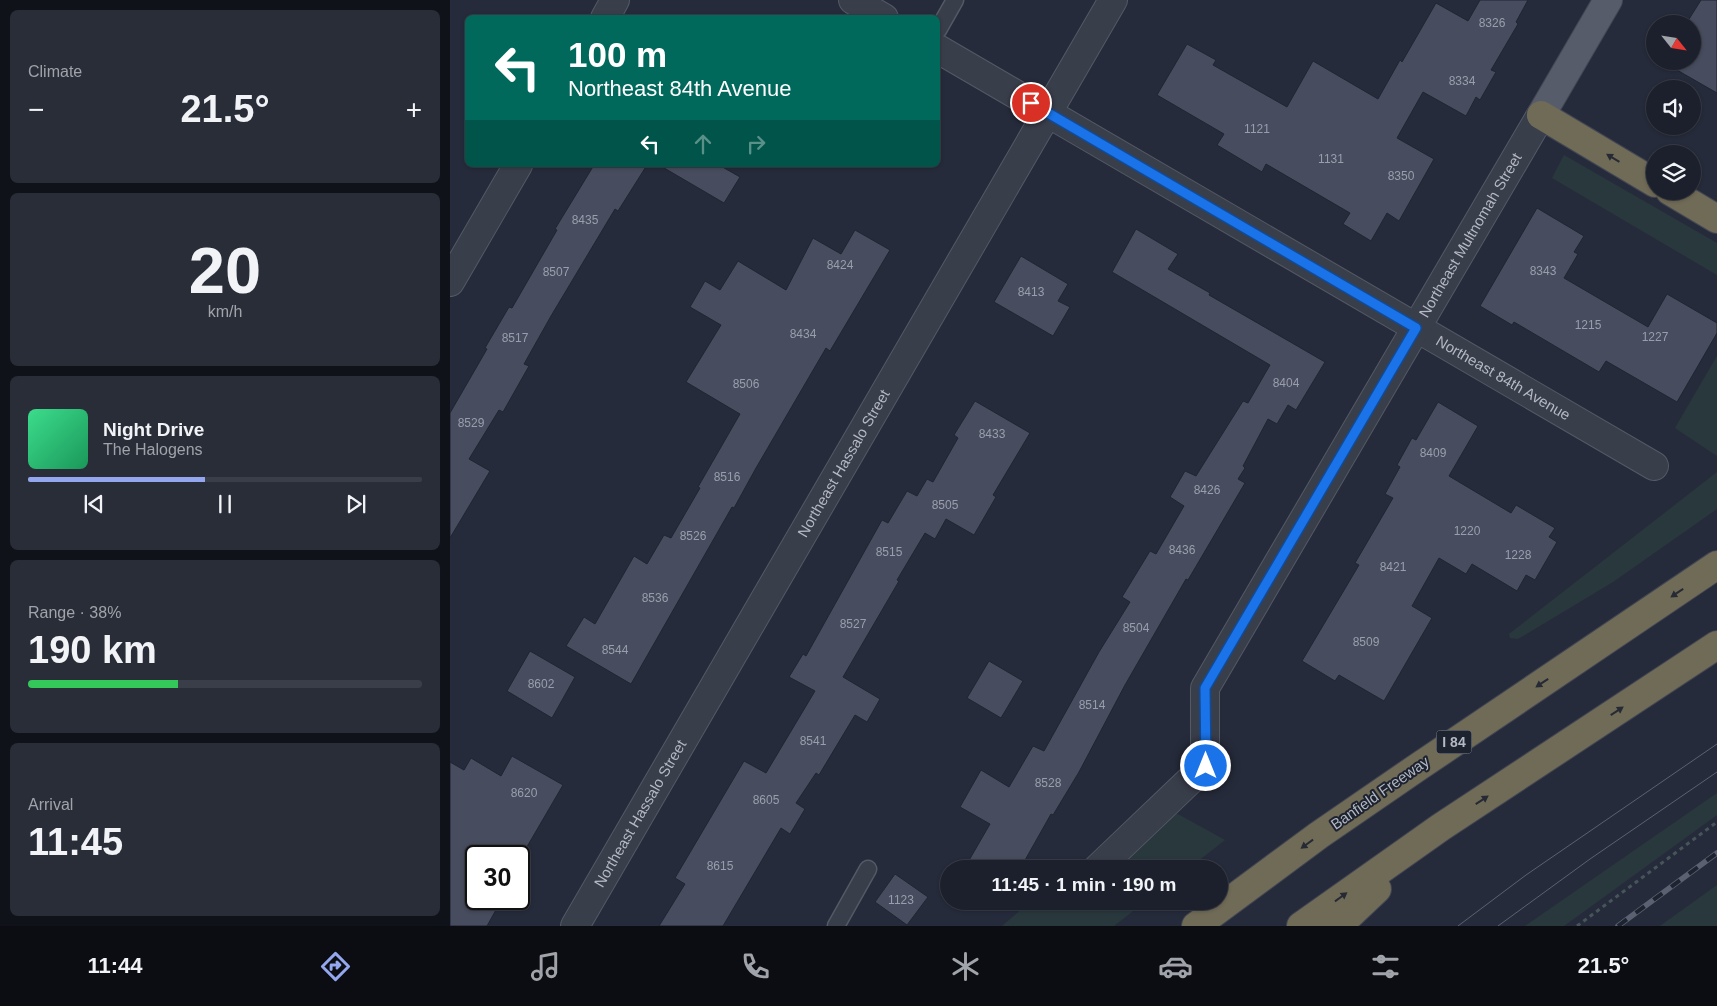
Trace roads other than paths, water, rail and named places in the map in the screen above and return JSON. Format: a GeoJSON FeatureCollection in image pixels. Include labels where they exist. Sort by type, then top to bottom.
{"type":"FeatureCollection","features":[{"type":"Feature","properties":{"kind":"highway"},"geometry":{"type":"LineString","coordinates":[[1541,115],[1646,177]]}},
{"type":"Feature","properties":{"kind":"highway"},"geometry":{"type":"LineString","coordinates":[[1685,200],[1717,219]]}},
{"type":"Feature","properties":{"kind":"highway","name":"Banfield Freeway"},"geometry":{"type":"LineString","coordinates":[[1196,926],[1311,841],[1403,777],[1717,565]]}},
{"type":"Feature","properties":{"kind":"highway"},"geometry":{"type":"LineString","coordinates":[[1301,926],[1441,827],[1717,645]]}},
{"type":"Feature","properties":{"kind":"highway"},"geometry":{"type":"LineString","coordinates":[[1338,926],[1441,827]]}},
{"type":"Feature","properties":{"kind":"main road","name":"Northeast Multnomah Street"},"geometry":{"type":"LineString","coordinates":[[1541,115],[1608,0]]}},
{"type":"Feature","properties":{"kind":"street"},"geometry":{"type":"LineString","coordinates":[[607,15],[615,0]]}},
{"type":"Feature","properties":{"kind":"street"},"geometry":{"type":"LineString","coordinates":[[853,0],[879,15]]}},
{"type":"Feature","properties":{"kind":"street","name":"Northeast Hassalo Street"},"geometry":{"type":"LineString","coordinates":[[575,926],[1113,0]]}},
{"type":"Feature","properties":{"kind":"street","name":"Northeast 84th Avenue"},"geometry":{"type":"LineString","coordinates":[[940,50],[1654,466]]}},
{"type":"Feature","properties":{"kind":"street","name":"Northeast Multnomah Street"},"geometry":{"type":"LineString","coordinates":[[1107,860],[1206,766],[1205,688],[1541,115]]}},
{"type":"Feature","properties":{"kind":"street"},"geometry":{"type":"LineString","coordinates":[[450,282],[517,167]]}},
{"type":"Feature","properties":{"kind":"lane"},"geometry":{"type":"LineString","coordinates":[[940,26],[955,0]]}},
{"type":"Feature","properties":{"kind":"lane"},"geometry":{"type":"LineString","coordinates":[[836,926],[868,869]]}},
{"type":"Feature","properties":{"kind":"tram line"},"geometry":{"type":"LineString","coordinates":[[1458,926],[1526,875],[1717,744]]}},
{"type":"Feature","properties":{"kind":"tram line"},"geometry":{"type":"LineString","coordinates":[[1498,926],[1590,859],[1717,772]]}},
{"type":"Feature","properties":{"kind":"railway"},"geometry":{"type":"LineString","coordinates":[[1618,926],[1717,853]]}}]}
